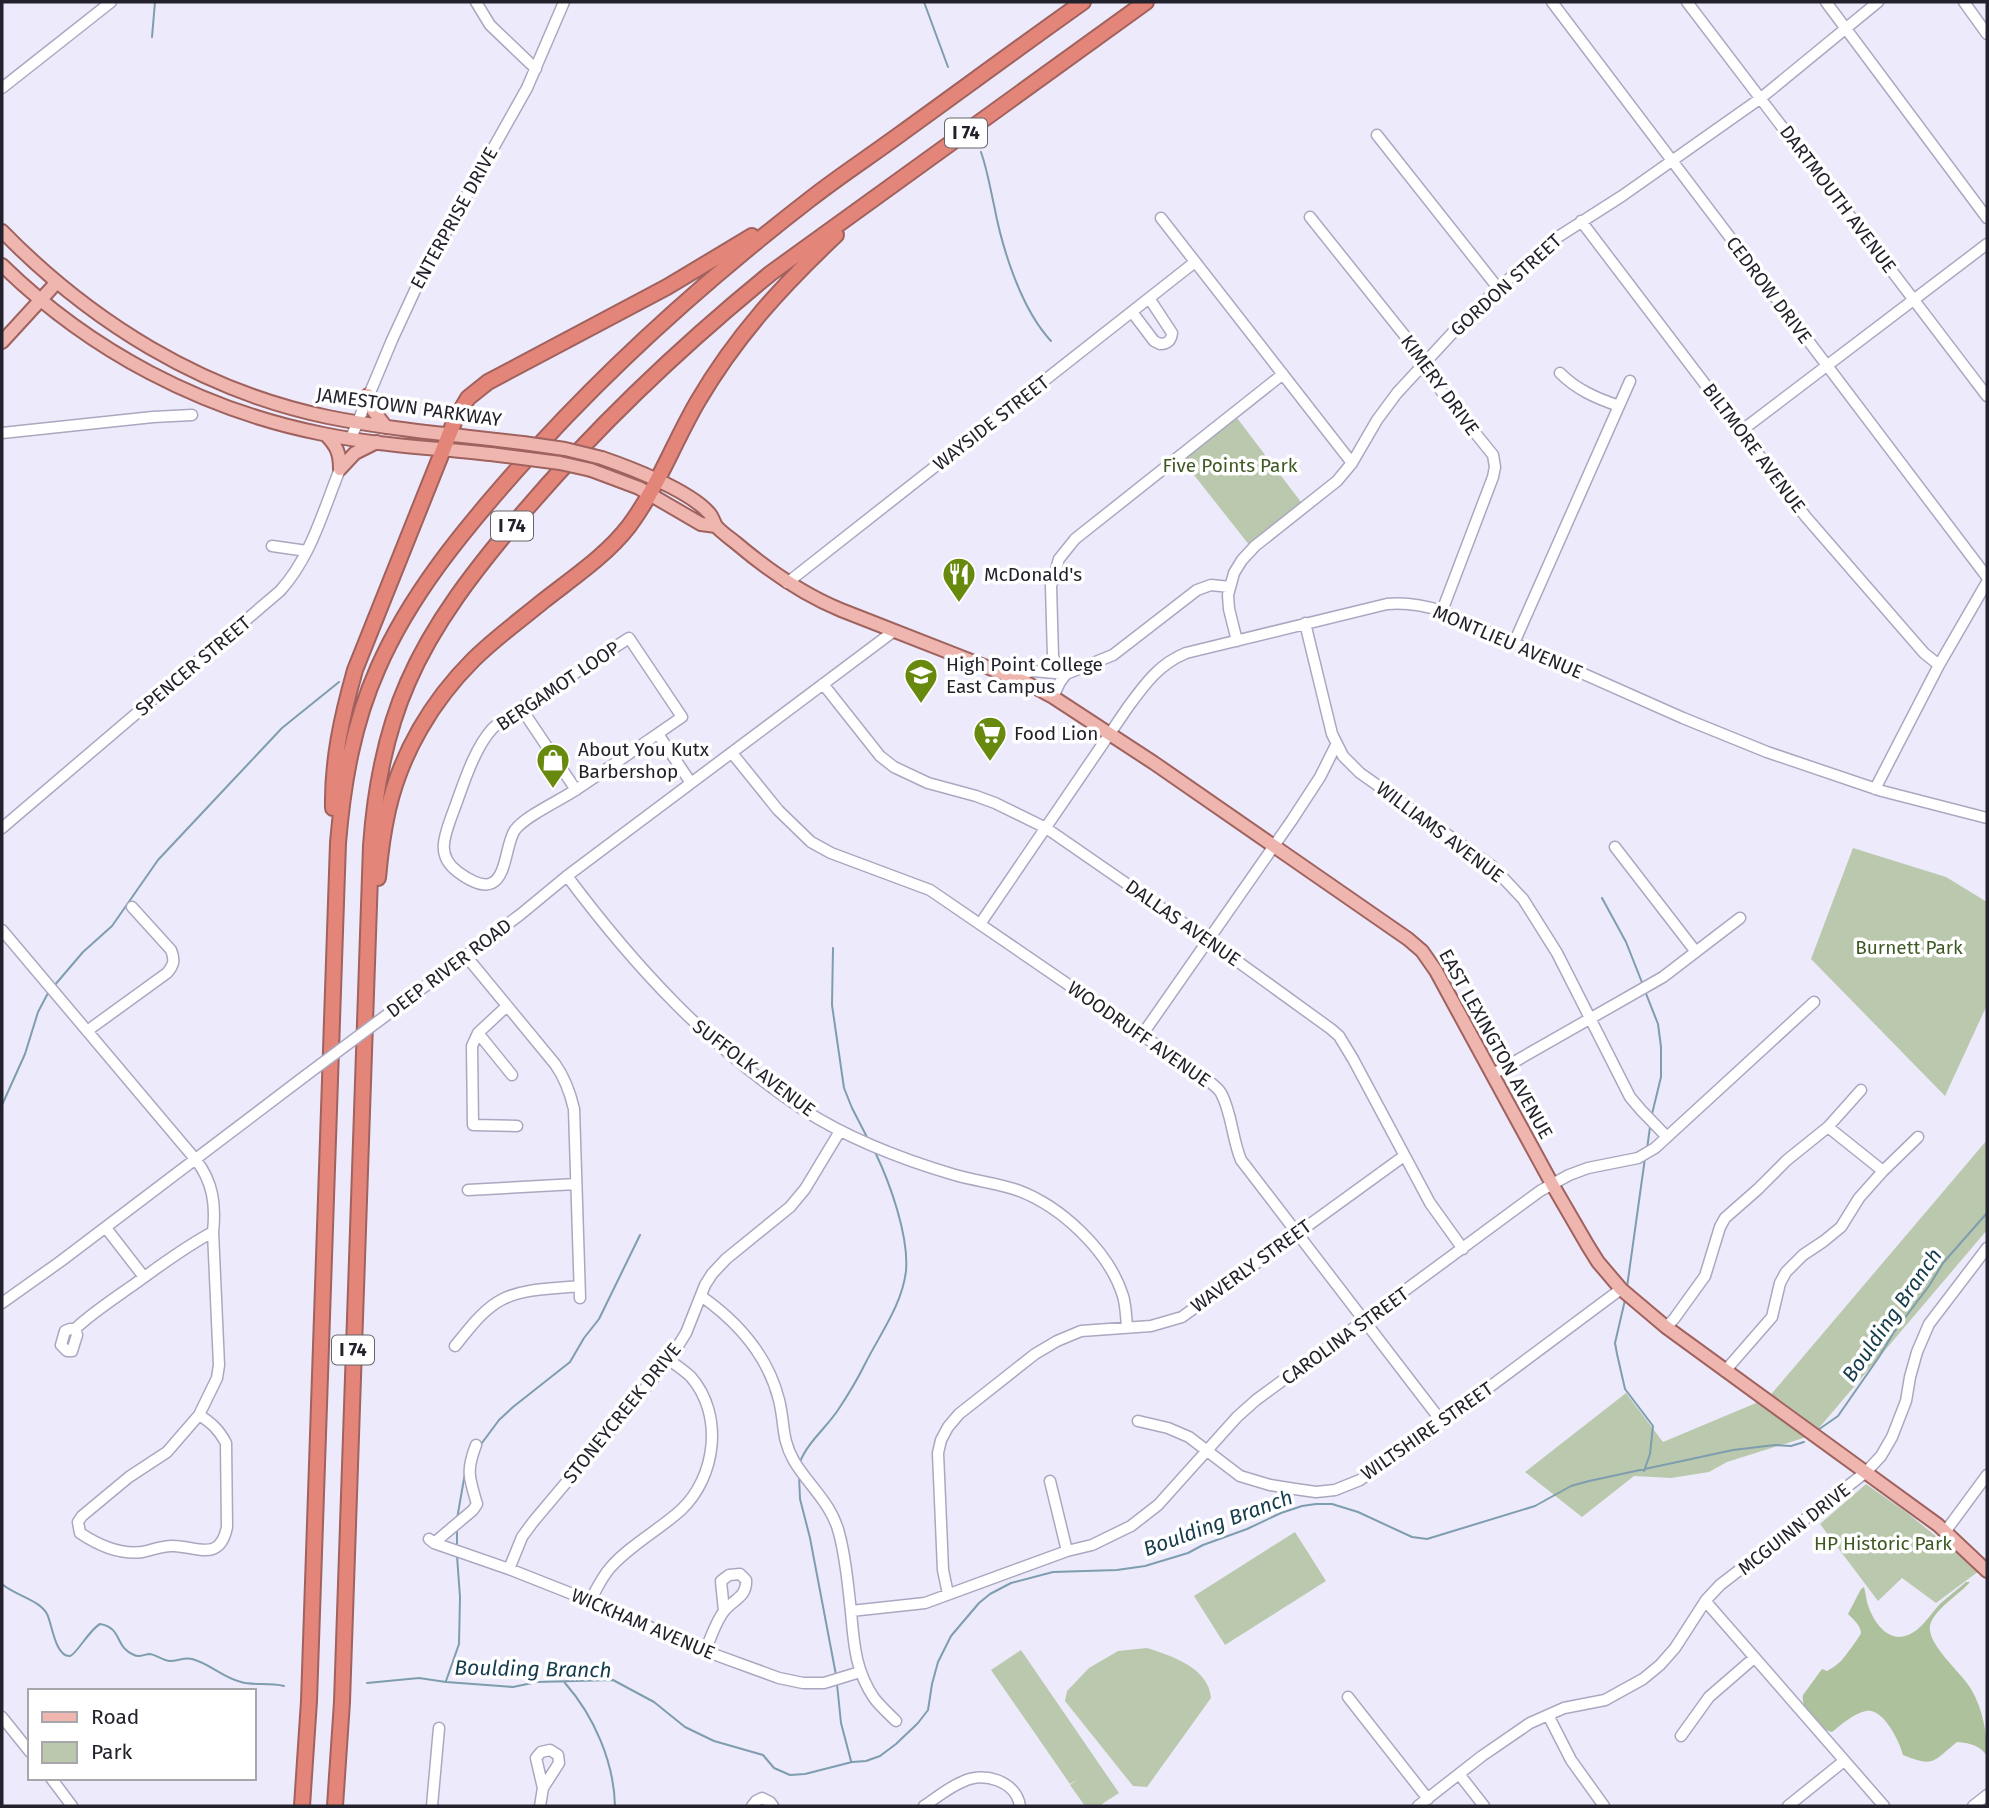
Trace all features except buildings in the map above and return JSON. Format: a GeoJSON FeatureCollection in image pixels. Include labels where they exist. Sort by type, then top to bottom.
{"type":"FeatureCollection","features":[{"type":"Feature","properties":{"kind":"highway","name":"I 74"},"geometry":{"type":"LineString","coordinates":[[302,1806],[310,1674],[336,869],[347,767],[360,716],[389,645],[429,579],[501,488],[606,375],[691,297],[810,199],[1083,2]]}},
{"type":"Feature","properties":{"kind":"highway","name":"I 74"},"geometry":{"type":"LineString","coordinates":[[335,1806],[342,1689],[371,846],[379,773],[399,704],[418,660],[478,568],[526,509],[629,399],[684,347],[801,250],[1146,2]]}},
{"type":"Feature","properties":{"kind":"highway"},"geometry":{"type":"LineString","coordinates":[[336,869],[333,782],[346,702],[367,639],[442,449],[463,404],[480,387],[689,275],[810,199]]}},
{"type":"Feature","properties":{"kind":"highway"},"geometry":{"type":"LineString","coordinates":[[366,966],[388,810],[403,763],[425,721],[448,688],[474,659],[612,545],[629,526],[658,481],[696,404],[744,332],[789,281],[864,207]]}},
{"type":"Feature","properties":{"kind":"main road","name":"JAMESTOWN PARKWAY"},"geometry":{"type":"LineString","coordinates":[[2,231],[57,282],[120,330],[164,356],[208,377],[280,405],[358,422],[565,449],[602,458],[682,493],[709,512],[716,526],[787,583],[823,603],[894,631]]}},
{"type":"Feature","properties":{"kind":"main road","name":"JAMESTOWN PARKWAY"},"geometry":{"type":"LineString","coordinates":[[2,265],[40,300],[108,349],[174,386],[251,416],[326,435],[560,463],[591,470],[650,494],[701,524],[716,526]]}},
{"type":"Feature","properties":{"kind":"main road"},"geometry":{"type":"LineString","coordinates":[[2,342],[57,282]]}},
{"type":"Feature","properties":{"kind":"main road"},"geometry":{"type":"LineString","coordinates":[[368,396],[376,416],[387,427]]}},
{"type":"Feature","properties":{"kind":"main road"},"geometry":{"type":"LineString","coordinates":[[326,435],[338,450],[340,469]]}},
{"type":"Feature","properties":{"kind":"main road"},"geometry":{"type":"LineString","coordinates":[[340,469],[355,453],[377,442]]}},
{"type":"Feature","properties":{"kind":"main road","name":"EAST LEXINGTON AVENUE"},"geometry":{"type":"LineString","coordinates":[[894,631],[1009,676],[1053,697],[1274,846],[1422,951],[1436,971],[1593,1254],[1620,1289],[1666,1327],[1945,1532],[1987,1571]]}},
{"type":"Feature","properties":{"kind":"street"},"geometry":{"type":"LineString","coordinates":[[2,88],[111,2]]}},
{"type":"Feature","properties":{"kind":"street"},"geometry":{"type":"LineString","coordinates":[[475,2],[490,25],[536,69]]}},
{"type":"Feature","properties":{"kind":"street","name":"ENTERPRISE DRIVE"},"geometry":{"type":"LineString","coordinates":[[351,438],[401,317],[428,262],[536,69],[564,2]]}},
{"type":"Feature","properties":{"kind":"street","name":"CEDROW DRIVE"},"geometry":{"type":"LineString","coordinates":[[1552,2],[1987,579]]}},
{"type":"Feature","properties":{"kind":"street","name":"DARTMOUTH AVENUE"},"geometry":{"type":"LineString","coordinates":[[1687,2],[1987,397]]}},
{"type":"Feature","properties":{"kind":"street"},"geometry":{"type":"LineString","coordinates":[[1826,2],[1987,218]]}},
{"type":"Feature","properties":{"kind":"street","name":"GORDON STREET"},"geometry":{"type":"LineString","coordinates":[[1237,640],[1229,609],[1230,587],[1238,566],[1248,552],[1328,489],[1352,463],[1377,420],[1397,393],[1454,330],[1550,242],[1622,196],[1761,98],[1878,2]]}},
{"type":"Feature","properties":{"kind":"street"},"geometry":{"type":"LineString","coordinates":[[1964,2],[1987,34]]}},
{"type":"Feature","properties":{"kind":"street"},"geometry":{"type":"LineString","coordinates":[[1377,135],[1498,288]]}},
{"type":"Feature","properties":{"kind":"street","name":"KIMERY DRIVE"},"geometry":{"type":"LineString","coordinates":[[1310,217],[1421,356],[1426,372],[1493,455],[1495,467],[1442,611]]}},
{"type":"Feature","properties":{"kind":"street"},"geometry":{"type":"LineString","coordinates":[[1161,218],[1352,463]]}},
{"type":"Feature","properties":{"kind":"street","name":"BILTMORE AVENUE"},"geometry":{"type":"LineString","coordinates":[[1581,221],[1806,517],[1924,653],[1939,665]]}},
{"type":"Feature","properties":{"kind":"street"},"geometry":{"type":"LineString","coordinates":[[1741,432],[1987,244]]}},
{"type":"Feature","properties":{"kind":"street","name":"WAYSIDE STREET"},"geometry":{"type":"LineString","coordinates":[[787,583],[1195,262]]}},
{"type":"Feature","properties":{"kind":"street"},"geometry":{"type":"LineString","coordinates":[[1132,312],[1154,341],[1160,344],[1168,343],[1172,333],[1149,298]]}},
{"type":"Feature","properties":{"kind":"street"},"geometry":{"type":"LineString","coordinates":[[1560,373],[1574,386],[1619,407]]}},
{"type":"Feature","properties":{"kind":"street"},"geometry":{"type":"LineString","coordinates":[[1064,674],[1053,657],[1051,586],[1063,551],[1283,374]]}},
{"type":"Feature","properties":{"kind":"street"},"geometry":{"type":"LineString","coordinates":[[1514,643],[1630,381]]}},
{"type":"Feature","properties":{"kind":"street"},"geometry":{"type":"LineString","coordinates":[[2,433],[192,415]]}},
{"type":"Feature","properties":{"kind":"street","name":"SPENCER STREET"},"geometry":{"type":"LineString","coordinates":[[2,828],[272,599],[294,574],[307,551],[340,469]]}},
{"type":"Feature","properties":{"kind":"street"},"geometry":{"type":"LineString","coordinates":[[272,546],[307,551]]}},
{"type":"Feature","properties":{"kind":"street"},"geometry":{"type":"LineString","coordinates":[[1875,789],[1987,579]]}},
{"type":"Feature","properties":{"kind":"street"},"geometry":{"type":"LineString","coordinates":[[1009,676],[1033,671],[1064,674],[1113,654],[1201,587],[1230,587]]}},
{"type":"Feature","properties":{"kind":"street","name":"MONTLIEU AVENUE"},"geometry":{"type":"LineString","coordinates":[[980,924],[1147,680],[1162,666],[1186,653],[1373,606],[1419,604],[1442,611],[1683,718],[1767,752],[1875,789],[1987,818]]}},
{"type":"Feature","properties":{"kind":"street","name":"WILLIAMS AVENUE"},"geometry":{"type":"LineString","coordinates":[[1305,623],[1328,722],[1343,756],[1360,773],[1492,866],[1523,899],[1557,953],[1630,1097],[1667,1137]]}},
{"type":"Feature","properties":{"kind":"street","name":"DEEP RIVER ROAD"},"geometry":{"type":"LineString","coordinates":[[2,1303],[106,1228],[466,956],[567,876],[894,631]]}},
{"type":"Feature","properties":{"kind":"street","name":"BERGAMOT LOOP"},"geometry":{"type":"LineString","coordinates":[[629,638],[682,718],[515,830],[498,878],[492,883],[483,884],[457,872],[444,854],[443,841],[481,746],[493,729],[521,708],[629,638]]}},
{"type":"Feature","properties":{"kind":"street"},"geometry":{"type":"LineString","coordinates":[[1041,671],[1053,657]]}},
{"type":"Feature","properties":{"kind":"street"},"geometry":{"type":"LineString","coordinates":[[1053,697],[1064,674]]}},
{"type":"Feature","properties":{"kind":"street","name":"DALLAS AVENUE"},"geometry":{"type":"LineString","coordinates":[[823,684],[880,756],[894,767],[928,783],[995,803],[1046,828],[1208,940],[1339,1036],[1430,1203],[1463,1250]]}},
{"type":"Feature","properties":{"kind":"street"},"geometry":{"type":"LineString","coordinates":[[521,708],[576,790]]}},
{"type":"Feature","properties":{"kind":"street"},"geometry":{"type":"LineString","coordinates":[[658,734],[691,783]]}},
{"type":"Feature","properties":{"kind":"street"},"geometry":{"type":"LineString","coordinates":[[1142,1035],[1274,846],[1320,777],[1336,745]]}},
{"type":"Feature","properties":{"kind":"street","name":"WOODRUFF AVENUE"},"geometry":{"type":"LineString","coordinates":[[732,753],[778,810],[811,842],[831,853],[930,890],[1220,1091],[1241,1160],[1442,1422]]}},
{"type":"Feature","properties":{"kind":"street"},"geometry":{"type":"LineString","coordinates":[[1615,847],[1696,952]]}},
{"type":"Feature","properties":{"kind":"street","name":"SUFFOLK AVENUE"},"geometry":{"type":"LineString","coordinates":[[567,876],[653,983],[682,1013],[761,1079],[805,1110],[840,1131],[886,1150],[956,1175],[1016,1190],[1055,1209],[1084,1235],[1116,1277],[1124,1298],[1127,1328]]}},
{"type":"Feature","properties":{"kind":"street"},"geometry":{"type":"LineString","coordinates":[[88,1031],[173,967],[175,959],[171,950],[132,907]]}},
{"type":"Feature","properties":{"kind":"street"},"geometry":{"type":"LineString","coordinates":[[1493,1074],[1664,977],[1740,918]]}},
{"type":"Feature","properties":{"kind":"street"},"geometry":{"type":"LineString","coordinates":[[2,930],[196,1160],[208,1178],[215,1214],[213,1232],[219,1365],[217,1378],[199,1415],[167,1452],[129,1477],[82,1516],[78,1522],[80,1533],[97,1544],[117,1550],[140,1552],[175,1546],[202,1551],[219,1545],[227,1527],[226,1443],[213,1424],[199,1415]]}},
{"type":"Feature","properties":{"kind":"street"},"geometry":{"type":"LineString","coordinates":[[466,956],[555,1064],[568,1087],[574,1109],[580,1298]]}},
{"type":"Feature","properties":{"kind":"street","name":"CAROLINA STREET"},"geometry":{"type":"LineString","coordinates":[[851,1611],[925,1603],[1068,1551],[1093,1545],[1131,1526],[1158,1505],[1237,1417],[1256,1400],[1552,1184],[1588,1168],[1637,1158],[1655,1148],[1814,1002]]}},
{"type":"Feature","properties":{"kind":"street"},"geometry":{"type":"LineString","coordinates":[[507,1006],[478,1033],[472,1046],[473,1125],[517,1126]]}},
{"type":"Feature","properties":{"kind":"street"},"geometry":{"type":"LineString","coordinates":[[478,1033],[512,1075]]}},
{"type":"Feature","properties":{"kind":"street"},"geometry":{"type":"LineString","coordinates":[[1666,1327],[1705,1276],[1725,1218],[1787,1160],[1828,1127],[1861,1090]]}},
{"type":"Feature","properties":{"kind":"street"},"geometry":{"type":"LineString","coordinates":[[1828,1127],[1883,1171]]}},
{"type":"Feature","properties":{"kind":"street","name":"STONEYCREEK DRIVE"},"geometry":{"type":"LineString","coordinates":[[509,1569],[522,1537],[533,1522],[669,1360],[686,1333],[712,1274],[726,1259],[790,1207],[805,1189],[840,1131]]}},
{"type":"Feature","properties":{"kind":"street"},"geometry":{"type":"LineString","coordinates":[[1726,1371],[1772,1317],[1780,1283],[1786,1272],[1803,1255],[1842,1227],[1859,1198],[1918,1137]]}},
{"type":"Feature","properties":{"kind":"street","name":"WAVERLY STREET"},"geometry":{"type":"LineString","coordinates":[[948,1594],[943,1570],[938,1453],[948,1427],[959,1414],[1035,1354],[1057,1341],[1081,1331],[1151,1326],[1182,1317],[1404,1156]]}},
{"type":"Feature","properties":{"kind":"street"},"geometry":{"type":"LineString","coordinates":[[468,1190],[576,1184]]}},
{"type":"Feature","properties":{"kind":"street"},"geometry":{"type":"LineString","coordinates":[[106,1228],[144,1277]]}},
{"type":"Feature","properties":{"kind":"street"},"geometry":{"type":"LineString","coordinates":[[75,1329],[86,1318],[144,1277],[213,1232]]}},
{"type":"Feature","properties":{"kind":"street","name":"MCGUINN DRIVE"},"geometry":{"type":"LineString","coordinates":[[1418,1806],[1530,1723],[1564,1708],[1605,1700],[1643,1679],[1675,1648],[1706,1600],[1720,1585],[1866,1472],[1881,1457],[1892,1437],[1906,1401],[1917,1352],[1929,1324],[1987,1248]]}},
{"type":"Feature","properties":{"kind":"street"},"geometry":{"type":"LineString","coordinates":[[455,1346],[478,1318],[502,1300],[524,1293],[579,1286]]}},
{"type":"Feature","properties":{"kind":"street","name":"WILTSHIRE STREET"},"geometry":{"type":"LineString","coordinates":[[1138,1421],[1189,1437],[1240,1476],[1294,1489],[1316,1492],[1335,1490],[1360,1480],[1620,1289]]}},
{"type":"Feature","properties":{"kind":"street"},"geometry":{"type":"LineString","coordinates":[[701,1296],[724,1312],[763,1358],[780,1403],[783,1436],[794,1461],[830,1508],[839,1532],[855,1657],[860,1672],[874,1699],[896,1721]]}},
{"type":"Feature","properties":{"kind":"street"},"geometry":{"type":"LineString","coordinates":[[590,1601],[608,1569],[688,1503],[700,1487],[708,1467],[712,1436],[706,1405],[691,1377],[669,1360]]}},
{"type":"Feature","properties":{"kind":"street","name":"WICKHAM AVENUE"},"geometry":{"type":"LineString","coordinates":[[476,1445],[468,1466],[477,1504],[432,1541],[509,1569],[705,1651],[779,1678],[803,1683],[824,1683],[860,1672]]}},
{"type":"Feature","properties":{"kind":"street"},"geometry":{"type":"LineString","coordinates":[[1945,1532],[1987,1475]]}},
{"type":"Feature","properties":{"kind":"street"},"geometry":{"type":"LineString","coordinates":[[1051,1481],[1068,1551]]}},
{"type":"Feature","properties":{"kind":"street"},"geometry":{"type":"LineString","coordinates":[[1706,1600],[1884,1806]]}},
{"type":"Feature","properties":{"kind":"street"},"geometry":{"type":"LineString","coordinates":[[705,1651],[724,1611]]}},
{"type":"Feature","properties":{"kind":"street"},"geometry":{"type":"LineString","coordinates":[[1681,1736],[1709,1697],[1754,1658]]}},
{"type":"Feature","properties":{"kind":"street"},"geometry":{"type":"LineString","coordinates":[[1348,1698],[1428,1799]]}},
{"type":"Feature","properties":{"kind":"street"},"geometry":{"type":"LineString","coordinates":[[1548,1715],[1571,1760],[1604,1806]]}},
{"type":"Feature","properties":{"kind":"street"},"geometry":{"type":"LineString","coordinates":[[2,1717],[28,1750]]}},
{"type":"Feature","properties":{"kind":"street"},"geometry":{"type":"LineString","coordinates":[[432,1806],[439,1728]]}},
{"type":"Feature","properties":{"kind":"street"},"geometry":{"type":"LineString","coordinates":[[1788,1806],[1844,1761]]}},
{"type":"Feature","properties":{"kind":"street"},"geometry":{"type":"LineString","coordinates":[[1459,1774],[1483,1806]]}},
{"type":"Feature","properties":{"kind":"street"},"geometry":{"type":"LineString","coordinates":[[924,1806],[964,1780],[987,1778],[1008,1785],[1016,1793],[1020,1806]]}},
{"type":"Feature","properties":{"kind":"street"},"geometry":{"type":"LineString","coordinates":[[52,1780],[72,1806]]}},
{"type":"Feature","properties":{"kind":"street"},"geometry":{"type":"LineString","coordinates":[[540,1806],[543,1788]]}},
{"type":"Feature","properties":{"kind":"street"},"geometry":{"type":"LineString","coordinates":[[1973,1806],[1987,1795]]}},
{"type":"Feature","properties":{"kind":"street"},"geometry":{"type":"LineString","coordinates":[[752,1806],[762,1798],[773,1806]]}},
{"type":"Feature","properties":{"kind":"green space","name":"Five Points Park"},"geometry":{"type":"Polygon","coordinates":[[[1234,414],[1304,506],[1250,546],[1179,456],[1234,414]]]}},
{"type":"Feature","properties":{"kind":"green space","name":"Burnett Park"},"geometry":{"type":"Polygon","coordinates":[[[1853,848],[1946,877],[1987,902],[1987,1005],[1945,1096],[1811,959],[1853,848]]]}},
{"type":"Feature","properties":{"kind":"green space"},"geometry":{"type":"Polygon","coordinates":[[[1987,1140],[1987,1230],[1813,1435],[1727,1462],[1709,1472],[1671,1478],[1634,1476],[1582,1517],[1525,1472],[1626,1393],[1663,1442],[1768,1398],[1987,1140]]]}},
{"type":"Feature","properties":{"kind":"green space","name":"HP Historic Park"},"geometry":{"type":"Polygon","coordinates":[[[1866,1484],[1906,1512],[1979,1571],[1936,1603],[1902,1578],[1878,1601],[1820,1524],[1866,1484]]]}},
{"type":"Feature","properties":{"kind":"green space"},"geometry":{"type":"Polygon","coordinates":[[[1295,1532],[1326,1581],[1225,1645],[1194,1596],[1295,1532]]]}},
{"type":"Feature","properties":{"kind":"green space"},"geometry":{"type":"Polygon","coordinates":[[[1966,1582],[1970,1582],[1941,1608],[1930,1626],[1934,1642],[1967,1682],[1979,1705],[1987,1756],[1974,1745],[1957,1742],[1933,1761],[1922,1761],[1903,1755],[1890,1727],[1879,1714],[1872,1711],[1857,1714],[1832,1732],[1807,1713],[1803,1695],[1822,1669],[1827,1671],[1841,1661],[1861,1633],[1848,1614],[1861,1589],[1864,1587],[1868,1605],[1877,1624],[1895,1637],[1903,1637],[1919,1628],[1941,1603],[1966,1582]]]}},
{"type":"Feature","properties":{"kind":"green space"},"geometry":{"type":"Polygon","coordinates":[[[1147,1648],[1178,1659],[1196,1671],[1209,1688],[1211,1698],[1147,1787],[1133,1786],[1065,1701],[1067,1691],[1089,1668],[1118,1651],[1147,1648]]]}},
{"type":"Feature","properties":{"kind":"green space"},"geometry":{"type":"Polygon","coordinates":[[[1021,1650],[1119,1793],[1099,1806],[1085,1806],[1070,1785],[1078,1779],[1070,1784],[991,1670],[1021,1650]]]}},
{"type":"Feature","properties":{"kind":"waterway"},"geometry":{"type":"LineString","coordinates":[[152,37],[155,2]]}},
{"type":"Feature","properties":{"kind":"waterway"},"geometry":{"type":"LineString","coordinates":[[924,2],[948,67]]}},
{"type":"Feature","properties":{"kind":"waterway"},"geometry":{"type":"LineString","coordinates":[[981,152],[1002,240],[1014,277],[1040,328],[1051,341]]}},
{"type":"Feature","properties":{"kind":"waterway"},"geometry":{"type":"LineString","coordinates":[[54,986],[83,952],[112,926],[158,860],[282,728],[339,682]]}},
{"type":"Feature","properties":{"kind":"waterway"},"geometry":{"type":"LineString","coordinates":[[1602,898],[1626,942],[1643,985]]}},
{"type":"Feature","properties":{"kind":"waterway"},"geometry":{"type":"LineString","coordinates":[[833,948],[832,1005],[844,1088],[869,1141]]}},
{"type":"Feature","properties":{"kind":"waterway"},"geometry":{"type":"LineString","coordinates":[[1645,991],[1658,1024],[1661,1047],[1661,1077],[1652,1114]]}},
{"type":"Feature","properties":{"kind":"waterway"},"geometry":{"type":"LineString","coordinates":[[2,1105],[48,993]]}},
{"type":"Feature","properties":{"kind":"waterway"},"geometry":{"type":"LineString","coordinates":[[1647,1149],[1650,1127]]}},
{"type":"Feature","properties":{"kind":"waterway"},"geometry":{"type":"LineString","coordinates":[[800,1462],[807,1448],[833,1417],[852,1387],[890,1319],[904,1284],[905,1242],[892,1194],[875,1152]]}},
{"type":"Feature","properties":{"kind":"waterway"},"geometry":{"type":"LineString","coordinates":[[1627,1287],[1645,1158]]}},
{"type":"Feature","properties":{"kind":"waterway","name":"Boulding Branch"},"geometry":{"type":"LineString","coordinates":[[1818,1430],[1838,1416],[1943,1263],[1987,1213]]}},
{"type":"Feature","properties":{"kind":"waterway"},"geometry":{"type":"LineString","coordinates":[[479,1447],[499,1420],[570,1362],[599,1319],[640,1235]]}},
{"type":"Feature","properties":{"kind":"waterway"},"geometry":{"type":"LineString","coordinates":[[1625,1300],[1615,1343],[1625,1389],[1653,1426],[1650,1454],[1644,1471]]}},
{"type":"Feature","properties":{"kind":"waterway","name":"Boulding Branch"},"geometry":{"type":"LineString","coordinates":[[367,1683],[419,1678],[513,1687],[537,1682],[613,1680],[654,1702],[685,1727],[714,1741],[763,1755],[774,1768],[790,1775],[805,1774],[866,1761],[880,1756],[896,1744],[928,1710],[938,1662],[951,1636],[979,1603],[1011,1583],[1053,1572],[1117,1570],[1145,1566],[1188,1553],[1281,1513],[1316,1504],[1332,1504],[1358,1512],[1412,1537],[1427,1539],[1535,1506],[1571,1486],[1589,1481],[1733,1450],[1791,1446],[1804,1442]]}},
{"type":"Feature","properties":{"kind":"waterway"},"geometry":{"type":"LineString","coordinates":[[457,1519],[465,1473]]}},
{"type":"Feature","properties":{"kind":"waterway"},"geometry":{"type":"LineString","coordinates":[[799,1475],[800,1499],[836,1675]]}},
{"type":"Feature","properties":{"kind":"waterway"},"geometry":{"type":"LineString","coordinates":[[457,1528],[457,1547]]}},
{"type":"Feature","properties":{"kind":"waterway"},"geometry":{"type":"LineString","coordinates":[[446,1681],[459,1644],[457,1556]]}},
{"type":"Feature","properties":{"kind":"waterway","name":"Boulding Branch"},"geometry":{"type":"LineString","coordinates":[[2,1584],[44,1609],[57,1646],[65,1655],[73,1655],[100,1624],[112,1629],[123,1647],[136,1656],[150,1654],[170,1661],[192,1659],[241,1682],[284,1686]]}},
{"type":"Feature","properties":{"kind":"waterway"},"geometry":{"type":"LineString","coordinates":[[565,1683],[585,1710],[600,1740],[611,1773],[615,1806]]}},
{"type":"Feature","properties":{"kind":"waterway"},"geometry":{"type":"LineString","coordinates":[[837,1684],[841,1723],[851,1761]]}},
{"type":"Feature","properties":{"kind":"place","name":"McDonald's"},"geometry":{"type":"Point","coordinates":[959,604]}},
{"type":"Feature","properties":{"kind":"place","name":"High Point College East Campus"},"geometry":{"type":"Point","coordinates":[921,705]}},
{"type":"Feature","properties":{"kind":"place","name":"Food Lion"},"geometry":{"type":"Point","coordinates":[990,763]}},
{"type":"Feature","properties":{"kind":"place","name":"About You Kutx Barbershop"},"geometry":{"type":"Point","coordinates":[553,790]}}]}
